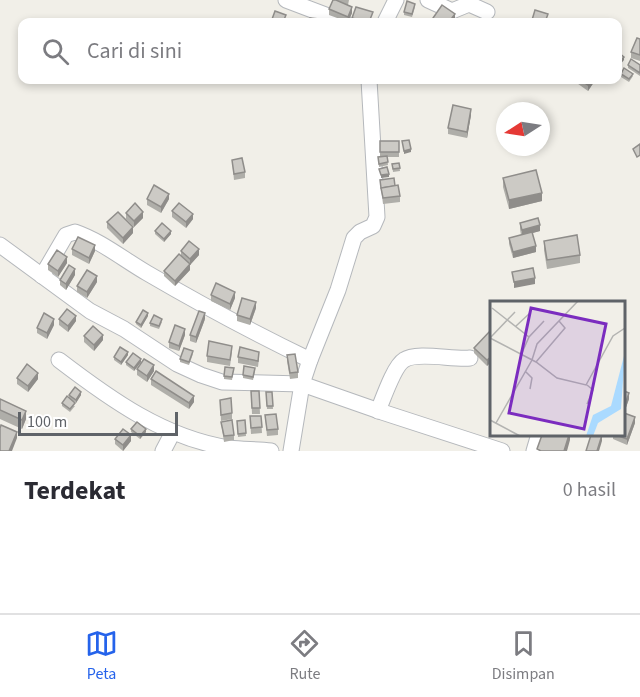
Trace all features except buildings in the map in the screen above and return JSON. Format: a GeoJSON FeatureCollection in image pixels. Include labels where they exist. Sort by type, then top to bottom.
{"type":"FeatureCollection","features":[{"type":"Feature","properties":{"kind":"street"},"geometry":{"type":"LineString","coordinates":[[286,0],[333,18]]}},
{"type":"Feature","properties":{"kind":"street"},"geometry":{"type":"LineString","coordinates":[[387,18],[396,0]]}},
{"type":"Feature","properties":{"kind":"street"},"geometry":{"type":"LineString","coordinates":[[428,0],[452,11],[469,4],[487,12]]}},
{"type":"Feature","properties":{"kind":"street"},"geometry":{"type":"LineString","coordinates":[[291,451],[302,384],[338,290],[354,238],[360,231],[373,226],[377,217],[369,84]]}},
{"type":"Feature","properties":{"kind":"street"},"geometry":{"type":"LineString","coordinates":[[42,276],[66,236],[75,232],[90,238],[146,273],[253,332],[310,360]]}},
{"type":"Feature","properties":{"kind":"street"},"geometry":{"type":"LineString","coordinates":[[0,244],[90,311],[124,329],[177,364],[201,375],[222,382],[302,384],[502,451]]}},
{"type":"Feature","properties":{"kind":"street"},"geometry":{"type":"LineString","coordinates":[[378,411],[396,371],[404,360],[415,357],[470,358]]}},
{"type":"Feature","properties":{"kind":"street"},"geometry":{"type":"LineString","coordinates":[[58,360],[136,415],[173,432],[230,448],[271,451]]}},
{"type":"Feature","properties":{"kind":"street"},"geometry":{"type":"LineString","coordinates":[[163,451],[173,432]]}},
{"type":"Feature","properties":{"kind":"street"},"geometry":{"type":"LineString","coordinates":[[534,451],[539,436]]}}]}
